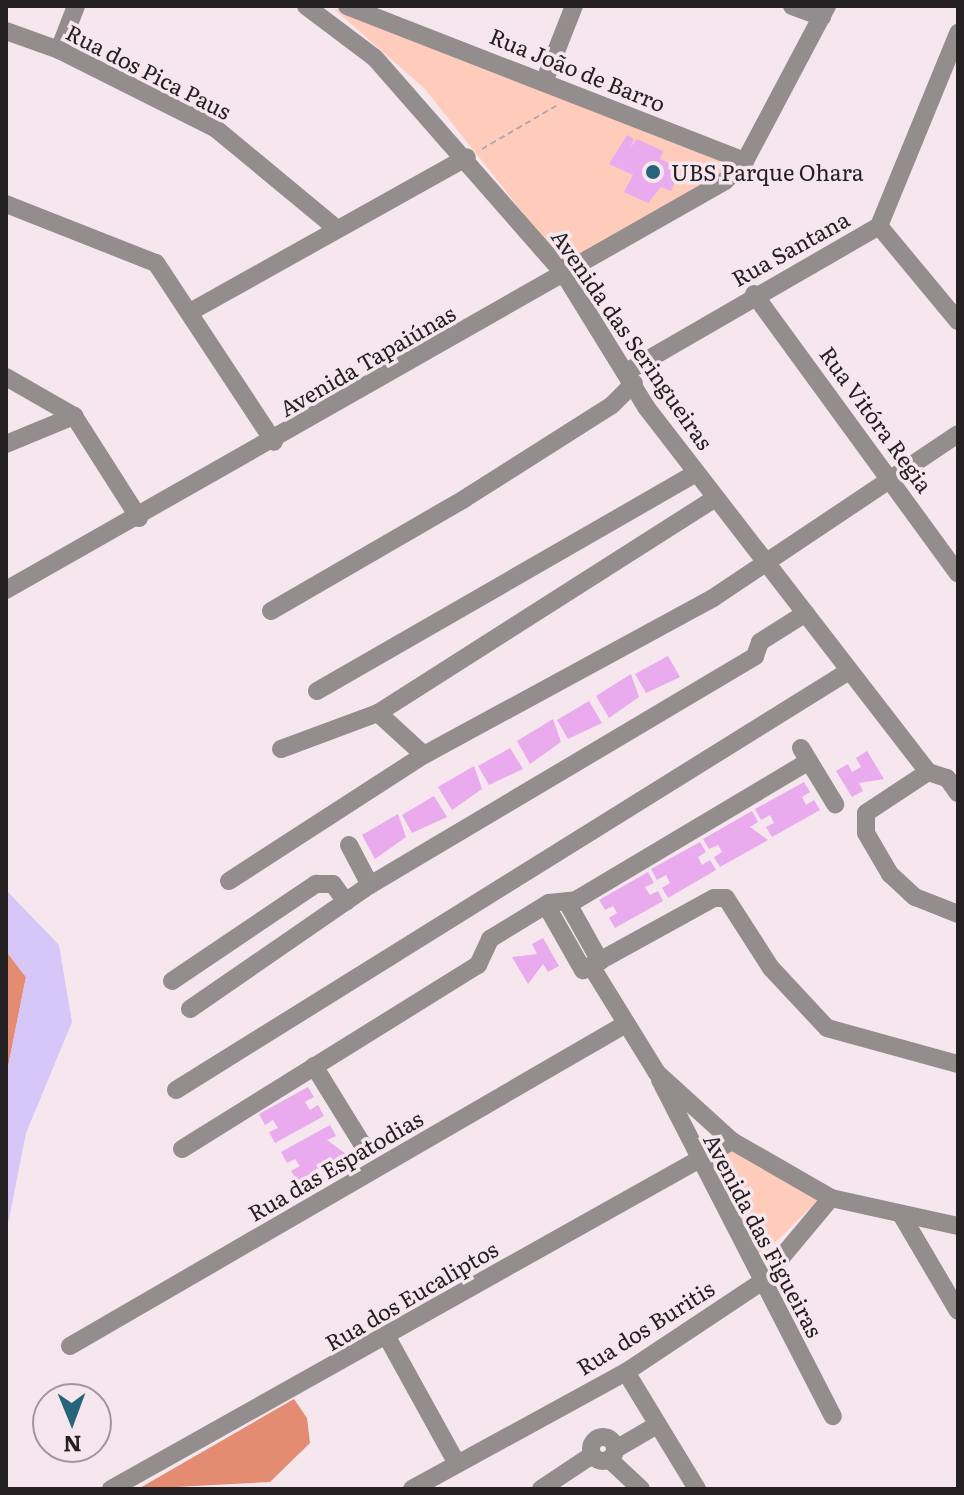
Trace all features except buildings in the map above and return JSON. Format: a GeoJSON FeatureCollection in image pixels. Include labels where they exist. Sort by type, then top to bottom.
{"type":"FeatureCollection","features":[{"type":"Feature","properties":{"kind":"street"},"geometry":{"type":"LineString","coordinates":[[59,50],[76,6]]}},
{"type":"Feature","properties":{"kind":"street","name":"Avenida das Seringueiras"},"geometry":{"type":"LineString","coordinates":[[306,6],[375,58],[467,157],[564,274],[696,473],[928,772]]}},
{"type":"Feature","properties":{"kind":"street","name":"Rua João de Barro"},"geometry":{"type":"LineString","coordinates":[[347,6],[745,161]]}},
{"type":"Feature","properties":{"kind":"street"},"geometry":{"type":"LineString","coordinates":[[544,82],[574,6]]}},
{"type":"Feature","properties":{"kind":"street"},"geometry":{"type":"LineString","coordinates":[[745,161],[825,12],[792,6]]}},
{"type":"Feature","properties":{"kind":"street","name":"Rua dos Pica Paus"},"geometry":{"type":"LineString","coordinates":[[6,31],[59,50],[215,128],[336,228]]}},
{"type":"Feature","properties":{"kind":"street","name":"Rua Santana"},"geometry":{"type":"LineString","coordinates":[[271,611],[464,499],[612,405],[631,377],[754,294],[879,226],[958,33]]}},
{"type":"Feature","properties":{"kind":"street"},"geometry":{"type":"LineString","coordinates":[[190,312],[467,157]]}},
{"type":"Feature","properties":{"kind":"street","name":"Avenida Tapaiúnas"},"geometry":{"type":"LineString","coordinates":[[6,590],[274,442],[725,181],[745,161]]}},
{"type":"Feature","properties":{"kind":"street"},"geometry":{"type":"LineString","coordinates":[[6,204],[156,263],[274,442]]}},
{"type":"Feature","properties":{"kind":"street"},"geometry":{"type":"LineString","coordinates":[[879,226],[958,321]]}},
{"type":"Feature","properties":{"kind":"street","name":"Rua Vitóra Regia"},"geometry":{"type":"LineString","coordinates":[[754,294],[893,479],[958,574]]}},
{"type":"Feature","properties":{"kind":"street"},"geometry":{"type":"LineString","coordinates":[[6,377],[74,416],[139,518]]}},
{"type":"Feature","properties":{"kind":"street"},"geometry":{"type":"LineString","coordinates":[[6,444],[74,416]]}},
{"type":"Feature","properties":{"kind":"street"},"geometry":{"type":"LineString","coordinates":[[229,881],[424,755],[551,690],[768,562],[958,434]]}},
{"type":"Feature","properties":{"kind":"street"},"geometry":{"type":"LineString","coordinates":[[317,691],[696,473]]}},
{"type":"Feature","properties":{"kind":"street"},"geometry":{"type":"LineString","coordinates":[[281,749],[378,713],[715,498]]}},
{"type":"Feature","properties":{"kind":"street"},"geometry":{"type":"LineString","coordinates":[[190,1009],[370,885],[755,656],[760,642],[806,613]]}},
{"type":"Feature","properties":{"kind":"street"},"geometry":{"type":"LineString","coordinates":[[176,1090],[849,671]]}},
{"type":"Feature","properties":{"kind":"street"},"geometry":{"type":"LineString","coordinates":[[378,713],[424,755]]}},
{"type":"Feature","properties":{"kind":"street"},"geometry":{"type":"LineString","coordinates":[[182,1149],[478,965],[490,939],[546,905],[567,902],[805,755],[835,804]]}},
{"type":"Feature","properties":{"kind":"street"},"geometry":{"type":"LineString","coordinates":[[954,780],[928,772],[866,813],[866,833],[890,874],[915,897],[958,914]]}},
{"type":"Feature","properties":{"kind":"street"},"geometry":{"type":"LineString","coordinates":[[349,845],[370,885]]}},
{"type":"Feature","properties":{"kind":"street"},"geometry":{"type":"LineString","coordinates":[[172,981],[316,884],[333,884],[346,902]]}},
{"type":"Feature","properties":{"kind":"street"},"geometry":{"type":"LineString","coordinates":[[591,966],[714,898],[731,901],[771,968],[827,1028],[958,1064]]}},
{"type":"Feature","properties":{"kind":"street"},"geometry":{"type":"LineString","coordinates":[[567,902],[591,966]]}},
{"type":"Feature","properties":{"kind":"street"},"geometry":{"type":"LineString","coordinates":[[546,905],[591,966],[624,1025],[657,1073],[732,1141],[831,1198],[958,1226]]}},
{"type":"Feature","properties":{"kind":"street","name":"Rua das Espatodias"},"geometry":{"type":"LineString","coordinates":[[70,1346],[624,1025]]}},
{"type":"Feature","properties":{"kind":"street"},"geometry":{"type":"LineString","coordinates":[[314,1066],[364,1147]]}},
{"type":"Feature","properties":{"kind":"street","name":"Avenida das Figueiras"},"geometry":{"type":"LineString","coordinates":[[657,1073],[696,1159],[833,1416]]}},
{"type":"Feature","properties":{"kind":"street","name":"Rua dos Eucaliptos"},"geometry":{"type":"LineString","coordinates":[[111,1489],[732,1141]]}},
{"type":"Feature","properties":{"kind":"street","name":"Rua dos Buritis"},"geometry":{"type":"LineString","coordinates":[[412,1489],[456,1462],[626,1372],[760,1283],[831,1198]]}},
{"type":"Feature","properties":{"kind":"street"},"geometry":{"type":"LineString","coordinates":[[902,1216],[958,1311]]}},
{"type":"Feature","properties":{"kind":"street"},"geometry":{"type":"LineString","coordinates":[[387,1337],[456,1462]]}},
{"type":"Feature","properties":{"kind":"street"},"geometry":{"type":"LineString","coordinates":[[626,1372],[697,1489]]}},
{"type":"Feature","properties":{"kind":"street"},"geometry":{"type":"LineString","coordinates":[[541,1489],[657,1425]]}},
{"type":"Feature","properties":{"kind":"street"},"geometry":{"type":"LineString","coordinates":[[606,1454],[641,1489]]}},
{"type":"Feature","properties":{"kind":"path"},"geometry":{"type":"LineString","coordinates":[[467,157],[574,95]]}},
{"type":"Feature","properties":{"kind":"shaded area"},"geometry":{"type":"Polygon","coordinates":[[[334,9],[376,17],[725,162],[730,170],[565,266],[425,89],[334,9]]]}},
{"type":"Feature","properties":{"kind":"shaded area"},"geometry":{"type":"Polygon","coordinates":[[[6,890],[59,945],[72,1022],[26,1133],[6,1234],[6,1077],[26,977],[6,951],[6,890]]]}},
{"type":"Feature","properties":{"kind":"shaded area"},"geometry":{"type":"Polygon","coordinates":[[[6,951],[26,977],[6,1077],[6,951]]]}},
{"type":"Feature","properties":{"kind":"shaded area"},"geometry":{"type":"Polygon","coordinates":[[[731,1145],[820,1198],[759,1259],[703,1160],[731,1145]]]}},
{"type":"Feature","properties":{"kind":"shaded area"},"geometry":{"type":"Polygon","coordinates":[[[294,1399],[307,1418],[310,1443],[270,1482],[138,1489],[294,1399]]]}},
{"type":"Feature","properties":{"kind":"place","name":"UBS Parque Ohara"},"geometry":{"type":"Point","coordinates":[653,172]}}]}
